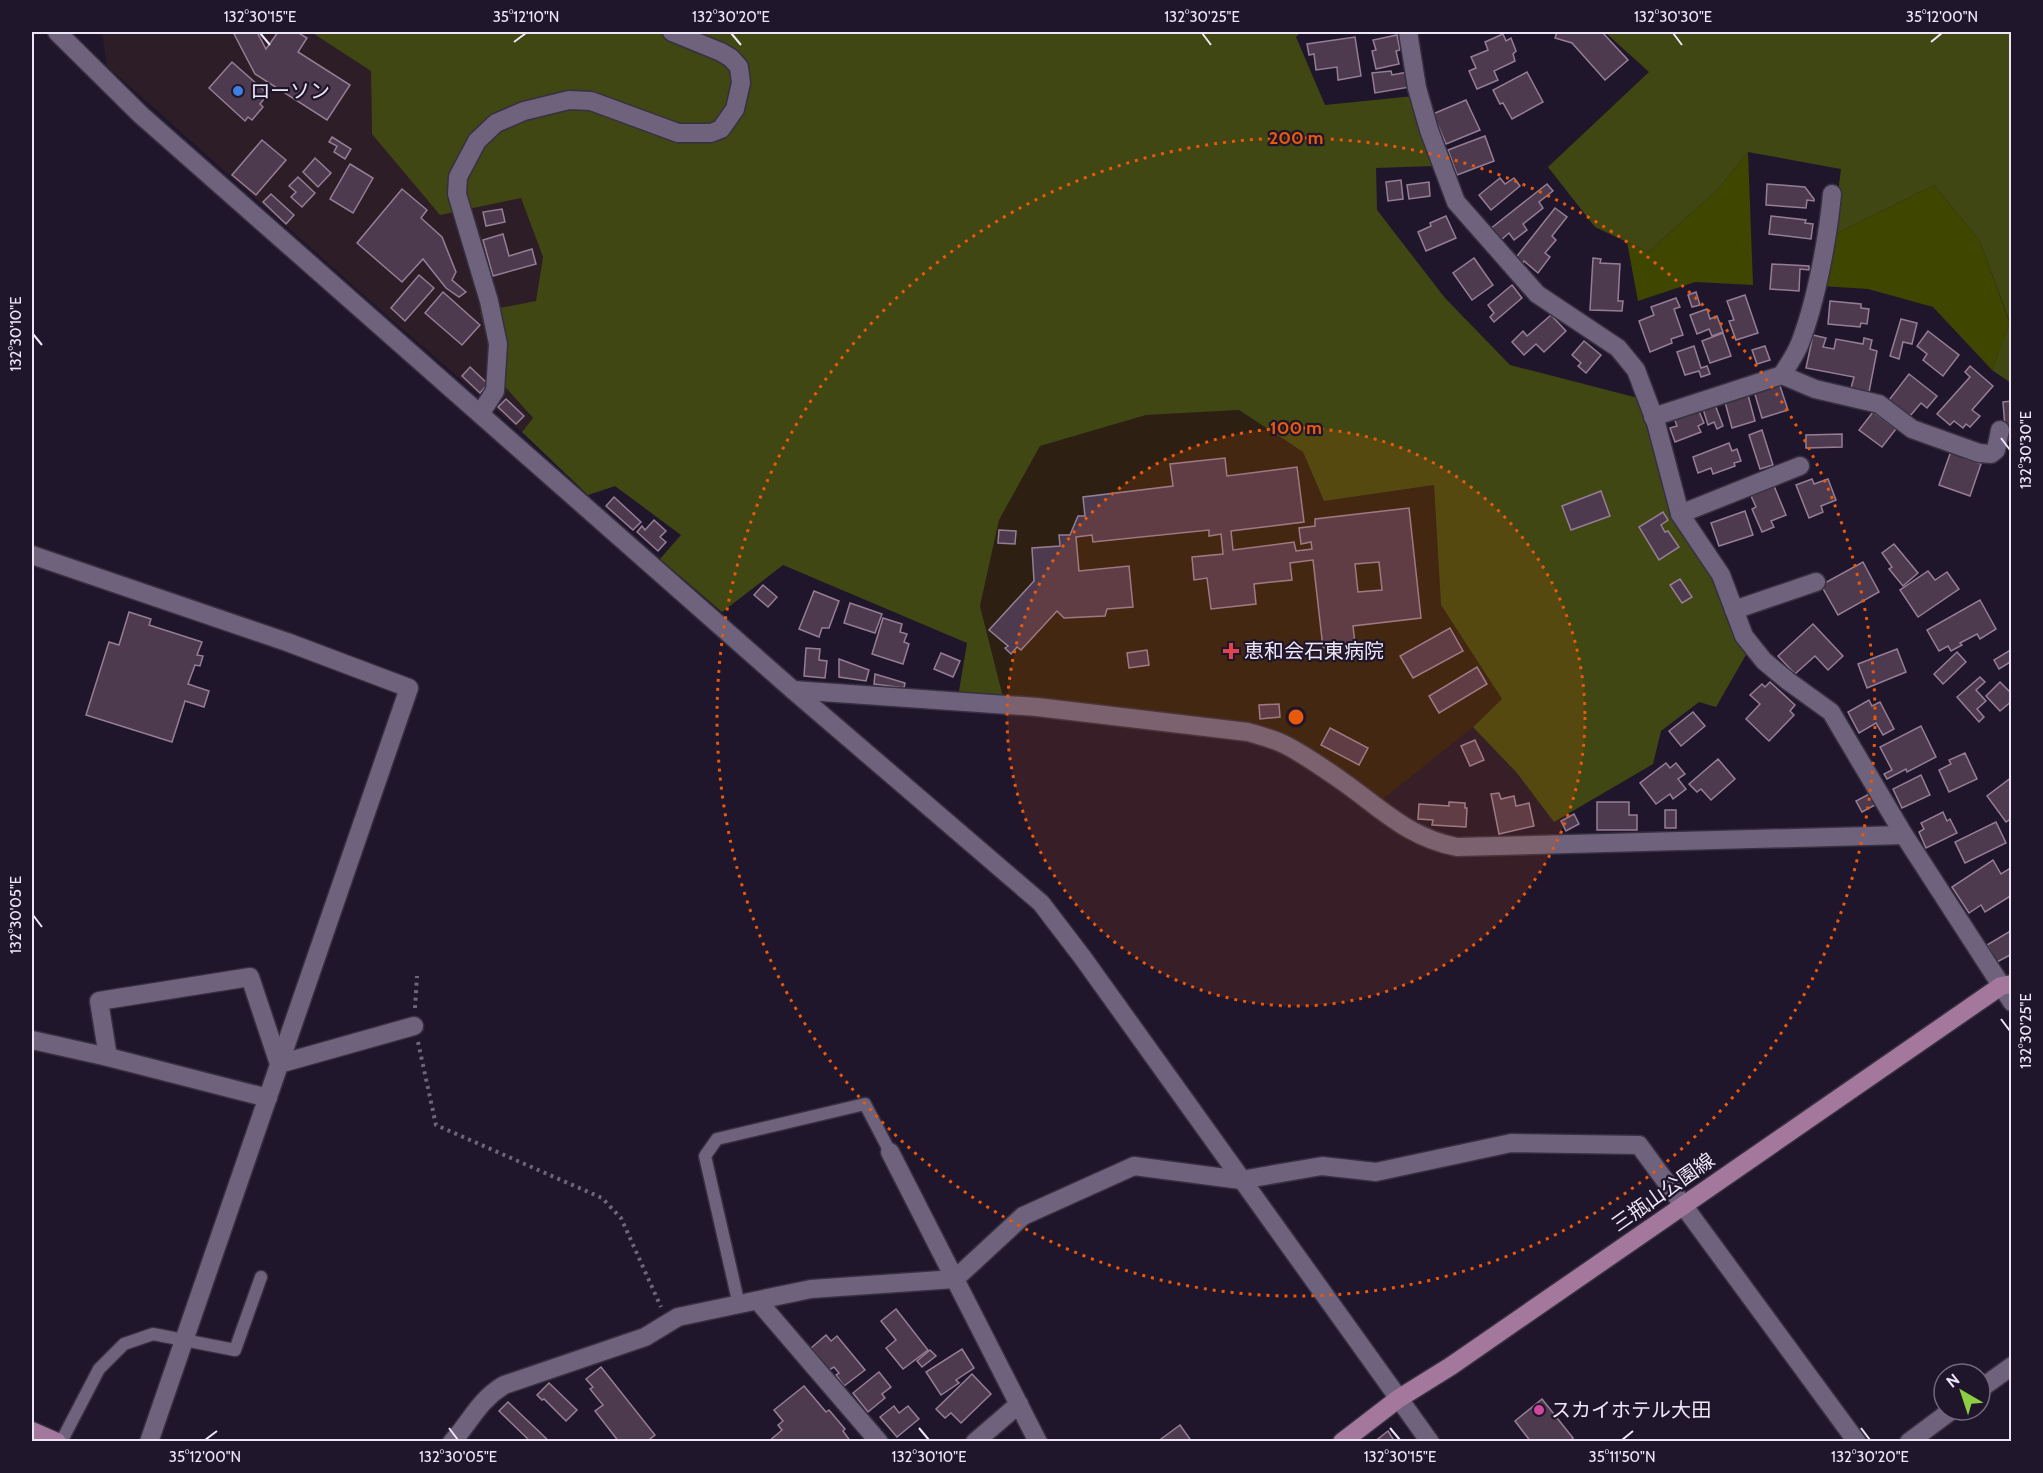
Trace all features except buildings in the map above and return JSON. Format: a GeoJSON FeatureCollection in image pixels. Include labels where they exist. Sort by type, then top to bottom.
{"type":"FeatureCollection","features":[{"type":"Feature","properties":{"kind":"main road","name":"三瓶山公園線"},"geometry":{"type":"LineString","coordinates":[[1342,1442],[1398,1399],[1451,1366],[2006,985]]}},
{"type":"Feature","properties":{"kind":"main road"},"geometry":{"type":"LineString","coordinates":[[32,1431],[59,1442]]}},
{"type":"Feature","properties":{"kind":"street"},"geometry":{"type":"LineString","coordinates":[[57,32],[141,115],[793,690],[1041,903],[1083,958],[1430,1442]]}},
{"type":"Feature","properties":{"kind":"street"},"geometry":{"type":"LineString","coordinates":[[480,414],[495,391],[498,344],[489,300],[457,195],[458,177],[465,160],[477,141],[496,123],[524,111],[569,100],[591,101],[678,133],[711,133],[721,129],[735,110],[741,83],[739,67],[721,52],[672,32]]}},
{"type":"Feature","properties":{"kind":"street"},"geometry":{"type":"LineString","coordinates":[[1408,32],[1418,88],[1429,130],[1456,202],[1537,294],[1618,348],[1636,370],[1653,417],[1680,514],[1721,575],[1744,636],[1764,661],[1831,712],[1904,836],[2006,985],[2012,1002]]}},
{"type":"Feature","properties":{"kind":"street"},"geometry":{"type":"LineString","coordinates":[[1782,375],[1800,343],[1814,298],[1832,194]]}},
{"type":"Feature","properties":{"kind":"street"},"geometry":{"type":"LineString","coordinates":[[1653,417],[1782,375],[1815,389],[1880,404],[1912,429],[1979,453],[1991,454],[1996,450],[2000,429]]}},
{"type":"Feature","properties":{"kind":"street"},"geometry":{"type":"LineString","coordinates":[[1680,514],[1800,466]]}},
{"type":"Feature","properties":{"kind":"street"},"geometry":{"type":"LineString","coordinates":[[32,555],[287,642],[409,688],[149,1442]]}},
{"type":"Feature","properties":{"kind":"street"},"geometry":{"type":"LineString","coordinates":[[1734,610],[1816,582]]}},
{"type":"Feature","properties":{"kind":"street"},"geometry":{"type":"LineString","coordinates":[[793,690],[1038,707],[1248,732],[1281,743],[1341,780],[1391,819],[1414,833],[1457,847],[1904,836]]}},
{"type":"Feature","properties":{"kind":"street"},"geometry":{"type":"LineString","coordinates":[[108,1057],[99,1001],[250,977],[279,1064]]}},
{"type":"Feature","properties":{"kind":"street"},"geometry":{"type":"LineString","coordinates":[[279,1064],[414,1026]]}},
{"type":"Feature","properties":{"kind":"street"},"geometry":{"type":"LineString","coordinates":[[32,1040],[268,1098]]}},
{"type":"Feature","properties":{"kind":"street"},"geometry":{"type":"LineString","coordinates":[[452,1442],[489,1394],[504,1385],[645,1337],[678,1317],[811,1289],[955,1279],[1023,1216],[1134,1166],[1241,1180],[1322,1166],[1376,1172],[1511,1143],[1639,1145],[1857,1442]]}},
{"type":"Feature","properties":{"kind":"street"},"geometry":{"type":"LineString","coordinates":[[890,1152],[1038,1442]]}},
{"type":"Feature","properties":{"kind":"street"},"geometry":{"type":"LineString","coordinates":[[758,1301],[879,1442]]}},
{"type":"Feature","properties":{"kind":"street"},"geometry":{"type":"LineString","coordinates":[[1992,1380],[2012,1366]]}},
{"type":"Feature","properties":{"kind":"street"},"geometry":{"type":"LineString","coordinates":[[975,1442],[1019,1404]]}},
{"type":"Feature","properties":{"kind":"street"},"geometry":{"type":"LineString","coordinates":[[1909,1442],[1936,1422]]}},
{"type":"Feature","properties":{"kind":"lane"},"geometry":{"type":"LineString","coordinates":[[739,1305],[705,1156],[717,1139],[865,1104],[890,1152]]}},
{"type":"Feature","properties":{"kind":"lane"},"geometry":{"type":"LineString","coordinates":[[59,1442],[99,1369],[124,1344],[153,1334],[235,1350],[261,1276]]}},
{"type":"Feature","properties":{"kind":"path"},"geometry":{"type":"LineString","coordinates":[[417,976],[414,1026],[436,1125],[602,1198],[621,1218],[669,1323]]}},
{"type":"Feature","properties":{"kind":"shaded area"},"geometry":{"type":"Polygon","coordinates":[[[102,32],[311,32],[371,71],[372,134],[521,198],[543,257],[536,302],[480,312],[498,379],[533,419],[522,432],[385,314],[107,66],[102,32]]]}},
{"type":"Feature","properties":{"kind":"shaded area","name":"恵和会石東病院"},"geometry":{"type":"Polygon","coordinates":[[[1239,410],[1303,452],[1324,501],[1434,485],[1441,605],[1502,699],[1473,727],[1379,802],[1341,773],[1274,730],[1003,697],[980,606],[999,520],[1040,446],[1146,415],[1239,410]]]}},
{"type":"Feature","properties":{"kind":"green space"},"geometry":{"type":"Polygon","coordinates":[[[311,32],[1301,32],[1296,37],[1325,105],[1414,96],[1434,166],[1376,168],[1377,210],[1445,298],[1510,365],[1638,398],[1666,493],[1711,576],[1734,636],[1747,653],[1716,707],[1699,702],[1661,731],[1653,764],[1554,822],[1517,773],[1473,727],[1502,699],[1441,605],[1434,485],[1324,501],[1303,452],[1239,410],[1146,415],[1040,446],[999,520],[980,606],[1003,697],[958,697],[967,643],[783,565],[722,612],[660,559],[681,535],[615,486],[588,495],[522,432],[533,418],[498,379],[480,312],[536,301],[543,257],[521,198],[440,215],[372,134],[371,71],[311,32]]]}},
{"type":"Feature","properties":{"kind":"green space"},"geometry":{"type":"Polygon","coordinates":[[[1607,32],[2011,32],[2011,383],[1992,370],[2010,323],[1980,241],[1934,185],[1833,235],[1841,169],[1748,152],[1719,188],[1648,252],[1595,227],[1548,167],[1649,72],[1607,32]]]}},
{"type":"Feature","properties":{"kind":"green space"},"geometry":{"type":"Polygon","coordinates":[[[1748,152],[1753,285],[1695,282],[1638,301],[1627,242],[1648,252],[1719,188],[1748,152]]]}},
{"type":"Feature","properties":{"kind":"green space"},"geometry":{"type":"Polygon","coordinates":[[[1934,185],[1980,241],[2010,324],[1992,370],[1933,307],[1868,289],[1822,286],[1833,235],[1934,185]]]}},
{"type":"Feature","properties":{"kind":"place","name":"ローソン"},"geometry":{"type":"Point","coordinates":[238,91]}},
{"type":"Feature","properties":{"kind":"place","name":"恵和会石東病院"},"geometry":{"type":"Point","coordinates":[1231,651]}},
{"type":"Feature","properties":{"kind":"place","name":"スカイホテル大田"},"geometry":{"type":"Point","coordinates":[1539,1410]}}]}
